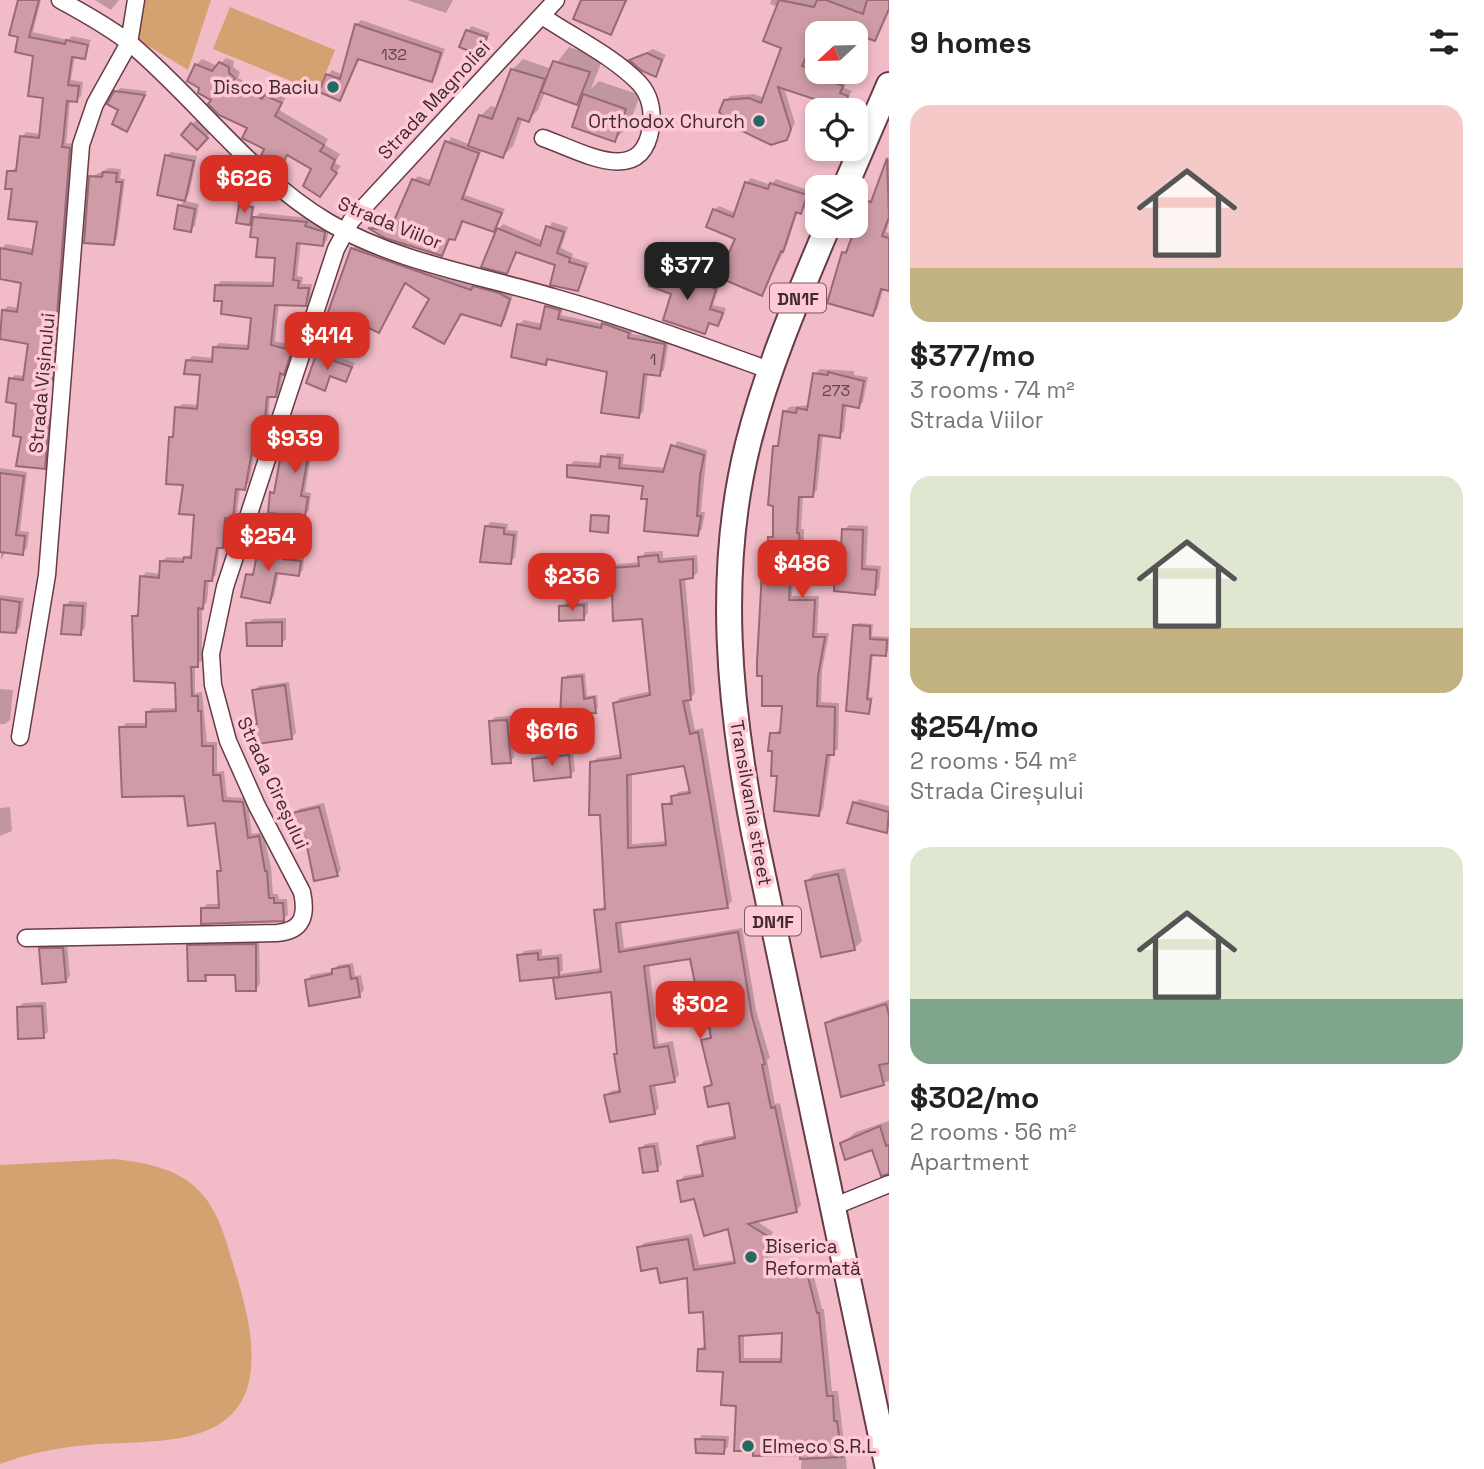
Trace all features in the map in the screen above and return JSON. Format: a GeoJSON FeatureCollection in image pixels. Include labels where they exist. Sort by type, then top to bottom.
{"type":"FeatureCollection","features":[{"type":"Feature","properties":{"kind":"main road"},"geometry":{"type":"LineString","coordinates":[[850,175],[889,85]]}},
{"type":"Feature","properties":{"kind":"main road","name":"Transilvania street"},"geometry":{"type":"LineString","coordinates":[[823,238],[769,370],[747,445],[733,530],[729,597],[730,666],[747,799],[830,1208],[887,1469]]}},
{"type":"Feature","properties":{"kind":"street","name":"Strada Viilor"},"geometry":{"type":"LineString","coordinates":[[60,0],[129,43],[170,79],[249,162],[274,183],[344,231],[433,264],[628,319],[769,370]]}},
{"type":"Feature","properties":{"kind":"street"},"geometry":{"type":"LineString","coordinates":[[129,43],[136,0]]}},
{"type":"Feature","properties":{"kind":"street"},"geometry":{"type":"LineString","coordinates":[[543,138],[617,163],[632,162],[646,148],[653,113],[647,94],[633,78],[548,6]]}},
{"type":"Feature","properties":{"kind":"street","name":"Strada Magnoliei"},"geometry":{"type":"LineString","coordinates":[[344,231],[401,165],[548,6]]}},
{"type":"Feature","properties":{"kind":"street","name":"Strada Vișinului"},"geometry":{"type":"LineString","coordinates":[[20,737],[47,575],[80,152],[94,104],[129,43]]}},
{"type":"Feature","properties":{"kind":"street","name":"Strada Cireșului"},"geometry":{"type":"LineString","coordinates":[[26,938],[277,933],[295,928],[304,917],[302,892],[257,806],[222,723],[213,685],[211,653],[225,587],[344,231]]}},
{"type":"Feature","properties":{"kind":"street"},"geometry":{"type":"LineString","coordinates":[[830,1208],[889,1184]]}},
{"type":"Feature","properties":{"kind":"shaded area"},"geometry":{"type":"Polygon","coordinates":[[[145,0],[211,0],[188,70],[137,39],[145,0]]]}},
{"type":"Feature","properties":{"kind":"shaded area"},"geometry":{"type":"Polygon","coordinates":[[[230,7],[335,50],[318,92],[213,49],[230,7]]]}},
{"type":"Feature","properties":{"kind":"shaded area"},"geometry":{"type":"Polygon","coordinates":[[[115,1159],[156,1166],[187,1181],[200,1191],[220,1223],[248,1321],[252,1352],[244,1395],[231,1415],[212,1428],[189,1436],[66,1447],[0,1464],[0,1165],[115,1159]]]}},
{"type":"Feature","properties":{"kind":"building"},"geometry":{"type":"Polygon","coordinates":[[[18,0],[39,0],[29,37],[88,45],[85,59],[72,57],[68,85],[79,86],[77,102],[67,101],[62,147],[70,148],[52,381],[45,380],[39,420],[49,421],[45,469],[16,466],[21,437],[13,436],[16,404],[6,402],[9,378],[23,380],[28,344],[0,339],[2,310],[17,312],[21,283],[0,279],[0,248],[32,254],[37,222],[8,219],[12,189],[5,189],[7,171],[16,171],[20,136],[39,138],[43,98],[28,96],[33,56],[15,52],[18,37],[9,35],[18,0]]]}},
{"type":"Feature","properties":{"kind":"building"},"geometry":{"type":"Polygon","coordinates":[[[581,0],[626,0],[611,35],[573,19],[581,0]]]}},
{"type":"Feature","properties":{"kind":"building"},"geometry":{"type":"Polygon","coordinates":[[[779,0],[814,7],[817,0],[826,0],[863,14],[867,0],[889,0],[889,9],[875,41],[868,39],[868,21],[805,21],[805,59],[802,66],[805,67],[805,84],[838,84],[843,86],[840,93],[848,96],[811,98],[778,87],[791,129],[787,140],[771,145],[736,128],[719,112],[724,100],[749,98],[761,103],[781,48],[763,41],[779,0]]]}},
{"type":"Feature","properties":{"kind":"building"},"geometry":{"type":"Polygon","coordinates":[[[355,24],[441,53],[432,82],[358,59],[340,101],[319,92],[326,74],[340,79],[355,24]]]}},
{"type":"Feature","properties":{"kind":"building"},"geometry":{"type":"Polygon","coordinates":[[[466,30],[487,37],[481,56],[459,47],[466,30]]]}},
{"type":"Feature","properties":{"kind":"building"},"geometry":{"type":"Polygon","coordinates":[[[647,53],[662,60],[656,77],[642,71],[629,60],[647,53]]]}},
{"type":"Feature","properties":{"kind":"building"},"geometry":{"type":"Polygon","coordinates":[[[553,61],[590,72],[577,105],[541,92],[553,61]]]}},
{"type":"Feature","properties":{"kind":"building"},"geometry":{"type":"Polygon","coordinates":[[[219,62],[229,67],[229,73],[235,78],[233,84],[262,99],[264,95],[282,103],[275,116],[324,145],[320,151],[335,160],[331,169],[337,173],[320,197],[303,186],[311,169],[287,155],[284,161],[279,158],[273,167],[261,156],[264,149],[242,138],[247,128],[219,115],[208,104],[211,100],[198,93],[199,88],[187,81],[195,64],[212,71],[219,62]]]}},
{"type":"Feature","properties":{"kind":"building"},"geometry":{"type":"Polygon","coordinates":[[[511,69],[545,79],[529,122],[518,118],[503,158],[468,146],[479,115],[492,119],[511,69]]]}},
{"type":"Feature","properties":{"kind":"building"},"geometry":{"type":"Polygon","coordinates":[[[114,91],[145,95],[127,132],[112,124],[118,110],[107,104],[114,91]]]}},
{"type":"Feature","properties":{"kind":"building"},"geometry":{"type":"Polygon","coordinates":[[[583,94],[626,109],[615,142],[572,127],[583,94]]]}},
{"type":"Feature","properties":{"kind":"building"},"geometry":{"type":"Polygon","coordinates":[[[191,123],[208,138],[197,150],[181,135],[191,123]]]}},
{"type":"Feature","properties":{"kind":"building"},"geometry":{"type":"Polygon","coordinates":[[[445,141],[479,153],[462,199],[502,213],[494,232],[462,221],[455,240],[449,239],[442,256],[385,238],[368,228],[390,230],[412,179],[429,185],[445,141]]]}},
{"type":"Feature","properties":{"kind":"building"},"geometry":{"type":"Polygon","coordinates":[[[165,155],[194,161],[185,201],[157,195],[165,155]]]}},
{"type":"Feature","properties":{"kind":"building"},"geometry":{"type":"Polygon","coordinates":[[[887,158],[889,217],[882,236],[889,238],[889,291],[881,289],[873,316],[827,303],[842,252],[846,253],[851,238],[868,238],[868,201],[871,202],[887,158]]]}},
{"type":"Feature","properties":{"kind":"building"},"geometry":{"type":"Polygon","coordinates":[[[103,172],[117,173],[116,182],[122,182],[114,245],[84,243],[89,176],[102,177],[103,172]]]}},
{"type":"Feature","properties":{"kind":"building"},"geometry":{"type":"Polygon","coordinates":[[[745,182],[768,189],[770,183],[805,194],[801,214],[796,212],[783,252],[781,251],[762,296],[718,277],[735,239],[706,227],[713,209],[733,217],[745,182]]]}},
{"type":"Feature","properties":{"kind":"building"},"geometry":{"type":"Polygon","coordinates":[[[178,205],[195,209],[191,232],[174,229],[178,205]]]}},
{"type":"Feature","properties":{"kind":"building"},"geometry":{"type":"Polygon","coordinates":[[[239,205],[253,207],[250,225],[236,223],[239,205]]]}},
{"type":"Feature","properties":{"kind":"building"},"geometry":{"type":"Polygon","coordinates":[[[253,217],[307,222],[305,226],[325,232],[323,246],[297,243],[293,280],[299,281],[298,288],[309,288],[306,306],[275,305],[271,345],[291,350],[290,356],[284,375],[280,373],[276,397],[267,397],[264,429],[256,428],[245,490],[236,489],[233,519],[225,518],[223,548],[217,548],[212,581],[205,581],[203,609],[198,608],[198,667],[191,667],[192,696],[198,696],[198,711],[201,711],[202,746],[213,746],[213,775],[220,775],[223,801],[243,802],[248,838],[259,836],[267,871],[269,898],[274,898],[274,903],[283,903],[284,921],[201,924],[201,908],[219,908],[217,871],[221,871],[215,823],[188,826],[184,796],[122,797],[119,727],[146,727],[146,712],[176,711],[175,683],[134,681],[132,616],[138,616],[140,576],[159,578],[160,561],[183,562],[184,557],[191,558],[194,515],[179,514],[183,485],[166,484],[169,437],[173,437],[175,407],[197,409],[200,375],[184,374],[186,360],[212,362],[213,347],[248,349],[251,318],[221,314],[222,301],[214,301],[215,285],[273,286],[275,258],[256,257],[258,238],[250,237],[253,217]]]}},
{"type":"Feature","properties":{"kind":"building"},"geometry":{"type":"Polygon","coordinates":[[[546,226],[564,232],[557,253],[570,258],[569,262],[586,267],[578,291],[550,285],[555,265],[516,252],[507,274],[481,267],[497,228],[540,246],[546,226]]]}},
{"type":"Feature","properties":{"kind":"building"},"geometry":{"type":"Polygon","coordinates":[[[351,248],[471,290],[473,286],[499,293],[510,299],[501,326],[461,314],[444,344],[413,327],[429,299],[405,283],[379,333],[342,315],[341,320],[327,315],[351,248]]]}},
{"type":"Feature","properties":{"kind":"building"},"geometry":{"type":"Polygon","coordinates":[[[656,268],[716,289],[710,309],[723,313],[718,326],[709,323],[705,334],[663,320],[671,294],[649,286],[656,268]]]}},
{"type":"Feature","properties":{"kind":"building"},"geometry":{"type":"Polygon","coordinates":[[[545,306],[560,310],[558,319],[601,328],[602,323],[629,333],[628,338],[665,344],[660,376],[644,374],[639,418],[601,413],[607,372],[547,359],[546,365],[511,357],[517,324],[540,329],[545,306]]]}},
{"type":"Feature","properties":{"kind":"building"},"geometry":{"type":"Polygon","coordinates":[[[316,355],[352,367],[346,382],[330,376],[325,391],[306,383],[316,355]]]}},
{"type":"Feature","properties":{"kind":"building"},"geometry":{"type":"Polygon","coordinates":[[[828,372],[864,381],[859,408],[843,405],[840,438],[819,435],[813,497],[799,497],[797,533],[800,545],[841,548],[842,529],[863,530],[862,569],[877,570],[875,595],[834,591],[835,561],[791,560],[789,600],[815,600],[813,637],[825,637],[818,676],[817,706],[835,707],[834,755],[827,755],[819,816],[774,811],[777,776],[771,776],[772,751],[768,751],[770,733],[780,733],[782,706],[762,706],[762,676],[757,676],[757,661],[763,554],[768,554],[768,537],[773,537],[773,506],[768,505],[773,446],[778,446],[783,411],[796,413],[797,408],[807,410],[813,373],[828,375],[828,372]]]}},
{"type":"Feature","properties":{"kind":"building"},"geometry":{"type":"Polygon","coordinates":[[[312,420],[326,428],[307,462],[301,496],[308,497],[305,516],[268,513],[270,492],[274,493],[281,454],[291,456],[312,420]]]}},
{"type":"Feature","properties":{"kind":"building"},"geometry":{"type":"Polygon","coordinates":[[[671,445],[704,455],[697,516],[701,516],[698,536],[644,531],[647,499],[641,499],[643,486],[567,477],[567,465],[600,467],[601,456],[620,458],[619,468],[663,472],[671,445]]]}},
{"type":"Feature","properties":{"kind":"building"},"geometry":{"type":"Polygon","coordinates":[[[0,473],[24,476],[16,535],[25,536],[23,555],[0,552],[0,473]]]}},
{"type":"Feature","properties":{"kind":"building"},"geometry":{"type":"Polygon","coordinates":[[[591,515],[609,516],[608,533],[590,531],[591,515]]]}},
{"type":"Feature","properties":{"kind":"building"},"geometry":{"type":"Polygon","coordinates":[[[485,526],[504,528],[504,534],[514,535],[511,564],[480,562],[485,526]]]}},
{"type":"Feature","properties":{"kind":"building"},"geometry":{"type":"Polygon","coordinates":[[[259,544],[279,547],[278,554],[283,554],[283,559],[301,561],[299,576],[276,573],[270,603],[241,597],[246,574],[253,575],[259,544]]]}},
{"type":"Feature","properties":{"kind":"building"},"geometry":{"type":"Polygon","coordinates":[[[658,555],[659,562],[693,559],[693,578],[680,580],[691,700],[683,701],[690,734],[698,732],[728,908],[616,923],[619,952],[738,932],[752,1016],[765,1064],[762,1065],[771,1108],[775,1107],[797,1212],[748,1224],[769,1237],[764,1249],[774,1277],[806,1269],[819,1313],[827,1396],[833,1396],[834,1421],[837,1421],[842,1457],[800,1459],[800,1455],[753,1456],[753,1451],[734,1451],[736,1406],[721,1405],[723,1372],[697,1371],[698,1349],[705,1349],[703,1312],[689,1313],[687,1278],[660,1283],[657,1268],[641,1271],[637,1247],[688,1239],[694,1270],[735,1263],[728,1229],[704,1236],[694,1199],[681,1202],[677,1181],[703,1176],[697,1146],[735,1138],[729,1103],[708,1107],[704,1087],[712,1085],[701,1040],[711,1038],[703,992],[697,993],[690,959],[644,966],[654,1048],[668,1046],[675,1082],[650,1086],[655,1114],[610,1122],[604,1095],[620,1092],[614,1054],[617,1054],[611,992],[556,999],[553,978],[601,972],[594,910],[605,909],[600,815],[589,815],[590,762],[621,758],[613,703],[650,695],[642,619],[613,621],[611,568],[639,566],[638,557],[658,555]],[[684,766],[627,775],[628,848],[666,845],[662,804],[672,804],[671,796],[690,793],[684,766]],[[782,1333],[739,1336],[740,1362],[781,1362],[782,1333]]]}},
{"type":"Feature","properties":{"kind":"building"},"geometry":{"type":"Polygon","coordinates":[[[551,578],[567,578],[567,592],[551,592],[551,578]]]}},
{"type":"Feature","properties":{"kind":"building"},"geometry":{"type":"Polygon","coordinates":[[[0,599],[20,602],[16,633],[0,632],[0,599]]]}},
{"type":"Feature","properties":{"kind":"building"},"geometry":{"type":"Polygon","coordinates":[[[64,605],[83,606],[81,635],[61,634],[64,605]]]}},
{"type":"Feature","properties":{"kind":"building"},"geometry":{"type":"Polygon","coordinates":[[[584,605],[584,620],[559,621],[559,606],[584,605]]]}},
{"type":"Feature","properties":{"kind":"building"},"geometry":{"type":"Polygon","coordinates":[[[282,622],[282,646],[247,646],[246,623],[282,622]]]}},
{"type":"Feature","properties":{"kind":"building"},"geometry":{"type":"Polygon","coordinates":[[[853,625],[870,626],[870,639],[887,640],[886,656],[871,655],[867,699],[871,700],[869,714],[846,711],[853,625]]]}},
{"type":"Feature","properties":{"kind":"building"},"geometry":{"type":"Polygon","coordinates":[[[582,676],[584,699],[594,697],[596,713],[560,716],[562,678],[582,676]]]}},
{"type":"Feature","properties":{"kind":"building"},"geometry":{"type":"Polygon","coordinates":[[[285,685],[292,739],[250,745],[247,726],[257,724],[252,690],[285,685]]]}},
{"type":"Feature","properties":{"kind":"building"},"geometry":{"type":"Polygon","coordinates":[[[507,720],[511,763],[492,764],[489,721],[507,720]]]}},
{"type":"Feature","properties":{"kind":"building"},"geometry":{"type":"Polygon","coordinates":[[[569,755],[571,777],[534,781],[532,759],[569,755]]]}},
{"type":"Feature","properties":{"kind":"building"},"geometry":{"type":"Polygon","coordinates":[[[853,802],[889,812],[887,833],[847,823],[853,802]]]}},
{"type":"Feature","properties":{"kind":"building"},"geometry":{"type":"Polygon","coordinates":[[[319,807],[338,876],[314,881],[305,837],[298,838],[292,813],[319,807]]]}},
{"type":"Feature","properties":{"kind":"building"},"geometry":{"type":"Polygon","coordinates":[[[838,874],[855,950],[821,957],[805,881],[838,874]]]}},
{"type":"Feature","properties":{"kind":"building"},"geometry":{"type":"Polygon","coordinates":[[[256,944],[256,991],[236,991],[235,975],[205,975],[206,981],[188,981],[187,945],[256,944]]]}},
{"type":"Feature","properties":{"kind":"building"},"geometry":{"type":"Polygon","coordinates":[[[39,948],[63,948],[66,982],[42,984],[39,948]]]}},
{"type":"Feature","properties":{"kind":"building"},"geometry":{"type":"Polygon","coordinates":[[[538,953],[538,960],[558,958],[559,977],[520,981],[517,955],[538,953]]]}},
{"type":"Feature","properties":{"kind":"building"},"geometry":{"type":"Polygon","coordinates":[[[349,966],[351,979],[357,978],[360,997],[309,1006],[305,980],[332,974],[332,969],[349,966]]]}},
{"type":"Feature","properties":{"kind":"building"},"geometry":{"type":"Polygon","coordinates":[[[886,1004],[889,1015],[889,1063],[879,1065],[884,1085],[841,1097],[825,1023],[886,1004]]]}},
{"type":"Feature","properties":{"kind":"building"},"geometry":{"type":"Polygon","coordinates":[[[42,1006],[44,1038],[18,1039],[17,1007],[42,1006]]]}},
{"type":"Feature","properties":{"kind":"building"},"geometry":{"type":"Polygon","coordinates":[[[880,1126],[886,1146],[889,1145],[889,1174],[881,1176],[872,1150],[845,1160],[840,1143],[880,1126]]]}},
{"type":"Feature","properties":{"kind":"building"},"geometry":{"type":"Polygon","coordinates":[[[654,1146],[658,1171],[643,1173],[639,1148],[654,1146]]]}},
{"type":"Feature","properties":{"kind":"building"},"geometry":{"type":"Polygon","coordinates":[[[695,1439],[725,1440],[724,1454],[696,1453],[695,1439]]]}},
{"type":"Feature","properties":{"kind":"place","name":"Disco Baciu"},"geometry":{"type":"Point","coordinates":[333,87]}},
{"type":"Feature","properties":{"kind":"place","name":"Orthodox Church"},"geometry":{"type":"Point","coordinates":[759,121]}},
{"type":"Feature","properties":{"kind":"place","name":"Biserica Reformată"},"geometry":{"type":"Point","coordinates":[751,1257]}},
{"type":"Feature","properties":{"kind":"place","name":"Elmeco S.R.L"},"geometry":{"type":"Point","coordinates":[748,1446]}}]}
